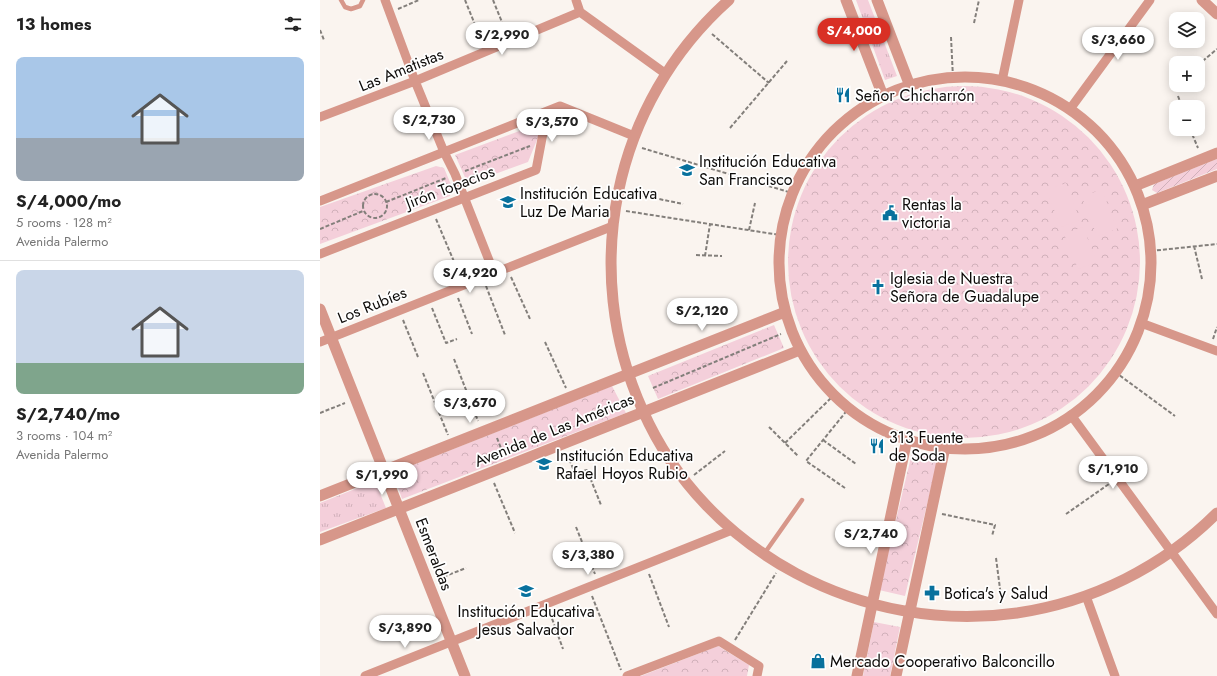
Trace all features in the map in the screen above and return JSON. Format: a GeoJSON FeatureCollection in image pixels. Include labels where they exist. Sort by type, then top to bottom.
{"type":"FeatureCollection","features":[{"type":"Feature","properties":{"kind":"street"},"geometry":{"type":"LineString","coordinates":[[385,0],[415,81],[444,152],[456,174],[494,273]]}},
{"type":"Feature","properties":{"kind":"street"},"geometry":{"type":"LineString","coordinates":[[576,0],[580,12],[666,74]]}},
{"type":"Feature","properties":{"kind":"street"},"geometry":{"type":"LineString","coordinates":[[729,0],[703,26],[677,57],[649,104],[633,140],[618,190],[611,254],[611,282],[614,310],[628,374],[643,412],[658,441],[700,498],[732,530],[764,554],[780,565],[825,588],[872,605],[909,613],[957,617],[1004,615],[1032,611],[1060,605],[1086,596],[1116,584],[1145,569],[1172,552],[1194,535],[1217,514]]}},
{"type":"Feature","properties":{"kind":"street"},"geometry":{"type":"LineString","coordinates":[[846,0],[883,96]]}},
{"type":"Feature","properties":{"kind":"street"},"geometry":{"type":"LineString","coordinates":[[877,0],[910,86]]}},
{"type":"Feature","properties":{"kind":"street"},"geometry":{"type":"LineString","coordinates":[[1002,81],[1019,0]]}},
{"type":"Feature","properties":{"kind":"street"},"geometry":{"type":"LineString","coordinates":[[1070,109],[1150,0]]}},
{"type":"Feature","properties":{"kind":"street"},"geometry":{"type":"LineString","coordinates":[[1202,0],[1217,14]]}},
{"type":"Feature","properties":{"kind":"street","name":"Las Amatistas"},"geometry":{"type":"LineString","coordinates":[[320,117],[415,81],[580,12]]}},
{"type":"Feature","properties":{"kind":"street"},"geometry":{"type":"LineString","coordinates":[[954,78],[978,78],[1002,81],[1043,95],[1070,109],[1093,128],[1113,149],[1135,186],[1146,220],[1151,251],[1151,275],[1148,299],[1142,323],[1130,349],[1115,372],[1088,402],[1071,415],[1042,431],[1011,442],[978,448],[945,447],[924,444],[907,439],[877,426],[849,408],[834,395],[816,374],[800,350],[785,312],[780,286],[778,261],[780,235],[792,193],[814,154],[845,120],[883,96],[910,86],[954,78]]}},
{"type":"Feature","properties":{"kind":"street"},"geometry":{"type":"LineString","coordinates":[[320,201],[560,106],[633,140]]}},
{"type":"Feature","properties":{"kind":"street","name":"Jirón Topacios"},"geometry":{"type":"LineString","coordinates":[[320,254],[536,170],[547,112]]}},
{"type":"Feature","properties":{"kind":"street"},"geometry":{"type":"LineString","coordinates":[[1135,186],[1217,153]]}},
{"type":"Feature","properties":{"kind":"street"},"geometry":{"type":"LineString","coordinates":[[1142,206],[1217,176]]}},
{"type":"Feature","properties":{"kind":"street","name":"Los Rubíes"},"geometry":{"type":"LineString","coordinates":[[320,342],[613,226]]}},
{"type":"Feature","properties":{"kind":"street","name":"Esmeraldas"},"geometry":{"type":"LineString","coordinates":[[320,309],[465,676]]}},
{"type":"Feature","properties":{"kind":"street","name":"Avenida de Las Américas"},"geometry":{"type":"LineString","coordinates":[[320,496],[785,312]]}},
{"type":"Feature","properties":{"kind":"street"},"geometry":{"type":"LineString","coordinates":[[1142,323],[1213,350]]}},
{"type":"Feature","properties":{"kind":"street","name":"Avenida de Las Américas"},"geometry":{"type":"LineString","coordinates":[[320,540],[800,350]]}},
{"type":"Feature","properties":{"kind":"street"},"geometry":{"type":"LineString","coordinates":[[1071,415],[1217,614]]}},
{"type":"Feature","properties":{"kind":"street"},"geometry":{"type":"LineString","coordinates":[[857,676],[907,439]]}},
{"type":"Feature","properties":{"kind":"street"},"geometry":{"type":"LineString","coordinates":[[896,676],[945,447]]}},
{"type":"Feature","properties":{"kind":"street"},"geometry":{"type":"LineString","coordinates":[[365,676],[732,530]]}},
{"type":"Feature","properties":{"kind":"street"},"geometry":{"type":"LineString","coordinates":[[1086,596],[1115,676]]}},
{"type":"Feature","properties":{"kind":"street"},"geometry":{"type":"LineString","coordinates":[[627,676],[719,641],[759,666],[757,676]]}},
{"type":"Feature","properties":{"kind":"lane"},"geometry":{"type":"LineString","coordinates":[[341,0],[345,7],[351,9],[360,6],[363,0]]}},
{"type":"Feature","properties":{"kind":"lane"},"geometry":{"type":"LineString","coordinates":[[764,554],[802,500]]}},
{"type":"Feature","properties":{"kind":"path"},"geometry":{"type":"LineString","coordinates":[[390,12],[419,0]]}},
{"type":"Feature","properties":{"kind":"path"},"geometry":{"type":"LineString","coordinates":[[465,0],[486,52]]}},
{"type":"Feature","properties":{"kind":"path"},"geometry":{"type":"LineString","coordinates":[[493,0],[510,42]]}},
{"type":"Feature","properties":{"kind":"path"},"geometry":{"type":"LineString","coordinates":[[974,23],[979,0]]}},
{"type":"Feature","properties":{"kind":"path"},"geometry":{"type":"LineString","coordinates":[[703,26],[769,83]]}},
{"type":"Feature","properties":{"kind":"path"},"geometry":{"type":"LineString","coordinates":[[320,30],[324,40]]}},
{"type":"Feature","properties":{"kind":"path"},"geometry":{"type":"LineString","coordinates":[[951,37],[954,78]]}},
{"type":"Feature","properties":{"kind":"path"},"geometry":{"type":"LineString","coordinates":[[1205,59],[1217,49]]}},
{"type":"Feature","properties":{"kind":"path"},"geometry":{"type":"LineString","coordinates":[[730,128],[788,61]]}},
{"type":"Feature","properties":{"kind":"path"},"geometry":{"type":"LineString","coordinates":[[1178,96],[1179,100]]}},
{"type":"Feature","properties":{"kind":"path"},"geometry":{"type":"LineString","coordinates":[[1193,136],[1202,159]]}},
{"type":"Feature","properties":{"kind":"path"},"geometry":{"type":"LineString","coordinates":[[633,140],[792,193]]}},
{"type":"Feature","properties":{"kind":"path"},"geometry":{"type":"LineString","coordinates":[[618,190],[683,204]]}},
{"type":"Feature","properties":{"kind":"path"},"geometry":{"type":"LineString","coordinates":[[374,194],[381,196],[386,202],[386,210],[378,217],[368,216],[364,211],[364,200],[370,195],[374,194]]}},
{"type":"Feature","properties":{"kind":"path"},"geometry":{"type":"LineString","coordinates":[[749,230],[755,203]]}},
{"type":"Feature","properties":{"kind":"path"},"geometry":{"type":"LineString","coordinates":[[432,210],[455,264]]}},
{"type":"Feature","properties":{"kind":"path"},"geometry":{"type":"LineString","coordinates":[[615,210],[780,235]]}},
{"type":"Feature","properties":{"kind":"path"},"geometry":{"type":"LineString","coordinates":[[320,229],[364,211]]}},
{"type":"Feature","properties":{"kind":"path"},"geometry":{"type":"LineString","coordinates":[[706,256],[710,224]]}},
{"type":"Feature","properties":{"kind":"path"},"geometry":{"type":"LineString","coordinates":[[1151,251],[1217,244]]}},
{"type":"Feature","properties":{"kind":"path"},"geometry":{"type":"LineString","coordinates":[[1194,246],[1202,279]]}},
{"type":"Feature","properties":{"kind":"path"},"geometry":{"type":"LineString","coordinates":[[696,255],[722,256]]}},
{"type":"Feature","properties":{"kind":"path"},"geometry":{"type":"LineString","coordinates":[[507,268],[530,319]]}},
{"type":"Feature","properties":{"kind":"path"},"geometry":{"type":"LineString","coordinates":[[482,278],[505,335]]}},
{"type":"Feature","properties":{"kind":"path"},"geometry":{"type":"LineString","coordinates":[[455,288],[472,334]]}},
{"type":"Feature","properties":{"kind":"path"},"geometry":{"type":"LineString","coordinates":[[429,299],[446,343],[457,339]]}},
{"type":"Feature","properties":{"kind":"path"},"geometry":{"type":"LineString","coordinates":[[399,310],[418,357]]}},
{"type":"Feature","properties":{"kind":"path"},"geometry":{"type":"LineString","coordinates":[[1213,350],[1217,327]]}},
{"type":"Feature","properties":{"kind":"path"},"geometry":{"type":"LineString","coordinates":[[653,388],[781,334]]}},
{"type":"Feature","properties":{"kind":"path"},"geometry":{"type":"LineString","coordinates":[[545,342],[570,397]]}},
{"type":"Feature","properties":{"kind":"path"},"geometry":{"type":"LineString","coordinates":[[454,359],[482,431]]}},
{"type":"Feature","properties":{"kind":"path"},"geometry":{"type":"LineString","coordinates":[[1115,372],[1175,416]]}},
{"type":"Feature","properties":{"kind":"path"},"geometry":{"type":"LineString","coordinates":[[423,373],[452,444]]}},
{"type":"Feature","properties":{"kind":"path"},"geometry":{"type":"LineString","coordinates":[[785,444],[834,395]]}},
{"type":"Feature","properties":{"kind":"path"},"geometry":{"type":"LineString","coordinates":[[320,413],[356,400]]}},
{"type":"Feature","properties":{"kind":"path"},"geometry":{"type":"LineString","coordinates":[[845,488],[806,461],[849,408]]}},
{"type":"Feature","properties":{"kind":"path"},"geometry":{"type":"LineString","coordinates":[[493,427],[508,466]]}},
{"type":"Feature","properties":{"kind":"path"},"geometry":{"type":"LineString","coordinates":[[769,427],[798,456]]}},
{"type":"Feature","properties":{"kind":"path"},"geometry":{"type":"LineString","coordinates":[[823,440],[856,464]]}},
{"type":"Feature","properties":{"kind":"path"},"geometry":{"type":"LineString","coordinates":[[564,444],[574,472],[587,470],[601,505]]}},
{"type":"Feature","properties":{"kind":"path"},"geometry":{"type":"LineString","coordinates":[[686,481],[725,451]]}},
{"type":"Feature","properties":{"kind":"path"},"geometry":{"type":"LineString","coordinates":[[490,473],[515,534]]}},
{"type":"Feature","properties":{"kind":"path"},"geometry":{"type":"LineString","coordinates":[[1066,514],[1118,478]]}},
{"type":"Feature","properties":{"kind":"path"},"geometry":{"type":"LineString","coordinates":[[931,512],[995,525],[992,536]]}},
{"type":"Feature","properties":{"kind":"path"},"geometry":{"type":"LineString","coordinates":[[576,527],[598,583]]}},
{"type":"Feature","properties":{"kind":"path"},"geometry":{"type":"LineString","coordinates":[[996,558],[1004,615]]}},
{"type":"Feature","properties":{"kind":"path"},"geometry":{"type":"LineString","coordinates":[[645,564],[669,627]]}},
{"type":"Feature","properties":{"kind":"path"},"geometry":{"type":"LineString","coordinates":[[731,648],[780,565]]}},
{"type":"Feature","properties":{"kind":"path"},"geometry":{"type":"LineString","coordinates":[[429,583],[466,568]]}},
{"type":"Feature","properties":{"kind":"path"},"geometry":{"type":"LineString","coordinates":[[588,587],[623,676]]}},
{"type":"Feature","properties":{"kind":"path"},"geometry":{"type":"LineString","coordinates":[[547,604],[563,649]]}},
{"type":"Feature","properties":{"kind":"green space"},"geometry":{"type":"Polygon","coordinates":[[[856,0],[868,0],[897,76],[885,80],[856,0]]]}},
{"type":"Feature","properties":{"kind":"green space"},"geometry":{"type":"Polygon","coordinates":[[[964,86],[998,89],[1031,99],[1062,115],[1089,137],[1111,164],[1127,195],[1137,228],[1140,262],[1137,296],[1127,329],[1111,360],[1089,387],[1062,409],[1031,425],[998,435],[964,438],[930,435],[897,425],[866,409],[839,387],[817,360],[801,329],[791,296],[788,262],[791,228],[801,195],[817,164],[839,137],[866,115],[897,99],[930,89],[964,86]]]}},
{"type":"Feature","properties":{"kind":"green space"},"geometry":{"type":"Polygon","coordinates":[[[530,127],[536,129],[539,135],[528,162],[468,184],[455,155],[530,127]]]}},
{"type":"Feature","properties":{"kind":"green space"},"geometry":{"type":"Polygon","coordinates":[[[1217,159],[1217,169],[1157,193],[1152,190],[1154,184],[1217,159]]]}},
{"type":"Feature","properties":{"kind":"green space"},"geometry":{"type":"Polygon","coordinates":[[[436,166],[444,168],[452,187],[450,196],[320,244],[320,207],[436,166]]]}},
{"type":"Feature","properties":{"kind":"green space"},"geometry":{"type":"Polygon","coordinates":[[[1066,183],[1080,220],[1061,227],[1046,190],[1066,183]]]}},
{"type":"Feature","properties":{"kind":"green space"},"geometry":{"type":"Polygon","coordinates":[[[1102,189],[1117,229],[1097,236],[1082,197],[1102,189]]]}},
{"type":"Feature","properties":{"kind":"green space"},"geometry":{"type":"Polygon","coordinates":[[[1083,227],[1097,262],[1078,269],[1064,234],[1083,227]]]}},
{"type":"Feature","properties":{"kind":"green space"},"geometry":{"type":"Polygon","coordinates":[[[774,325],[784,348],[658,399],[648,376],[774,325]]]}},
{"type":"Feature","properties":{"kind":"green space"},"geometry":{"type":"Polygon","coordinates":[[[612,386],[626,413],[402,499],[393,473],[612,386]]]}},
{"type":"Feature","properties":{"kind":"green space"},"geometry":{"type":"Polygon","coordinates":[[[912,453],[938,459],[905,596],[879,590],[912,453]]]}},
{"type":"Feature","properties":{"kind":"green space"},"geometry":{"type":"Polygon","coordinates":[[[375,481],[386,508],[320,532],[320,503],[375,481]]]}},
{"type":"Feature","properties":{"kind":"green space"},"geometry":{"type":"Polygon","coordinates":[[[874,622],[900,627],[890,676],[863,676],[874,622]]]}},
{"type":"Feature","properties":{"kind":"green space"},"geometry":{"type":"Polygon","coordinates":[[[718,646],[749,665],[747,676],[641,676],[718,646]]]}},
{"type":"Feature","properties":{"kind":"place","name":"Señor Chicharrón"},"geometry":{"type":"Point","coordinates":[843,95]}},
{"type":"Feature","properties":{"kind":"place","name":"Institución Educativa San Francisco"},"geometry":{"type":"Point","coordinates":[687,170]}},
{"type":"Feature","properties":{"kind":"place","name":"Institución Educativa Luz De Maria"},"geometry":{"type":"Point","coordinates":[508,202]}},
{"type":"Feature","properties":{"kind":"place","name":"Rentas la victoria"},"geometry":{"type":"Point","coordinates":[890,213]}},
{"type":"Feature","properties":{"kind":"place","name":"Iglesia de Nuestra Señora de Guadalupe"},"geometry":{"type":"Point","coordinates":[878,287]}},
{"type":"Feature","properties":{"kind":"place","name":"313 Fuente de Soda"},"geometry":{"type":"Point","coordinates":[877,446]}},
{"type":"Feature","properties":{"kind":"place","name":"Institución Educativa Rafael Hoyos Rubio"},"geometry":{"type":"Point","coordinates":[544,464]}},
{"type":"Feature","properties":{"kind":"place","name":"Institución Educativa Jesus Salvador"},"geometry":{"type":"Point","coordinates":[526,591]}},
{"type":"Feature","properties":{"kind":"place","name":"Botica's y Salud"},"geometry":{"type":"Point","coordinates":[932,593]}},
{"type":"Feature","properties":{"kind":"place","name":"Mercado Cooperativo Balconcillo"},"geometry":{"type":"Point","coordinates":[818,661]}}]}
